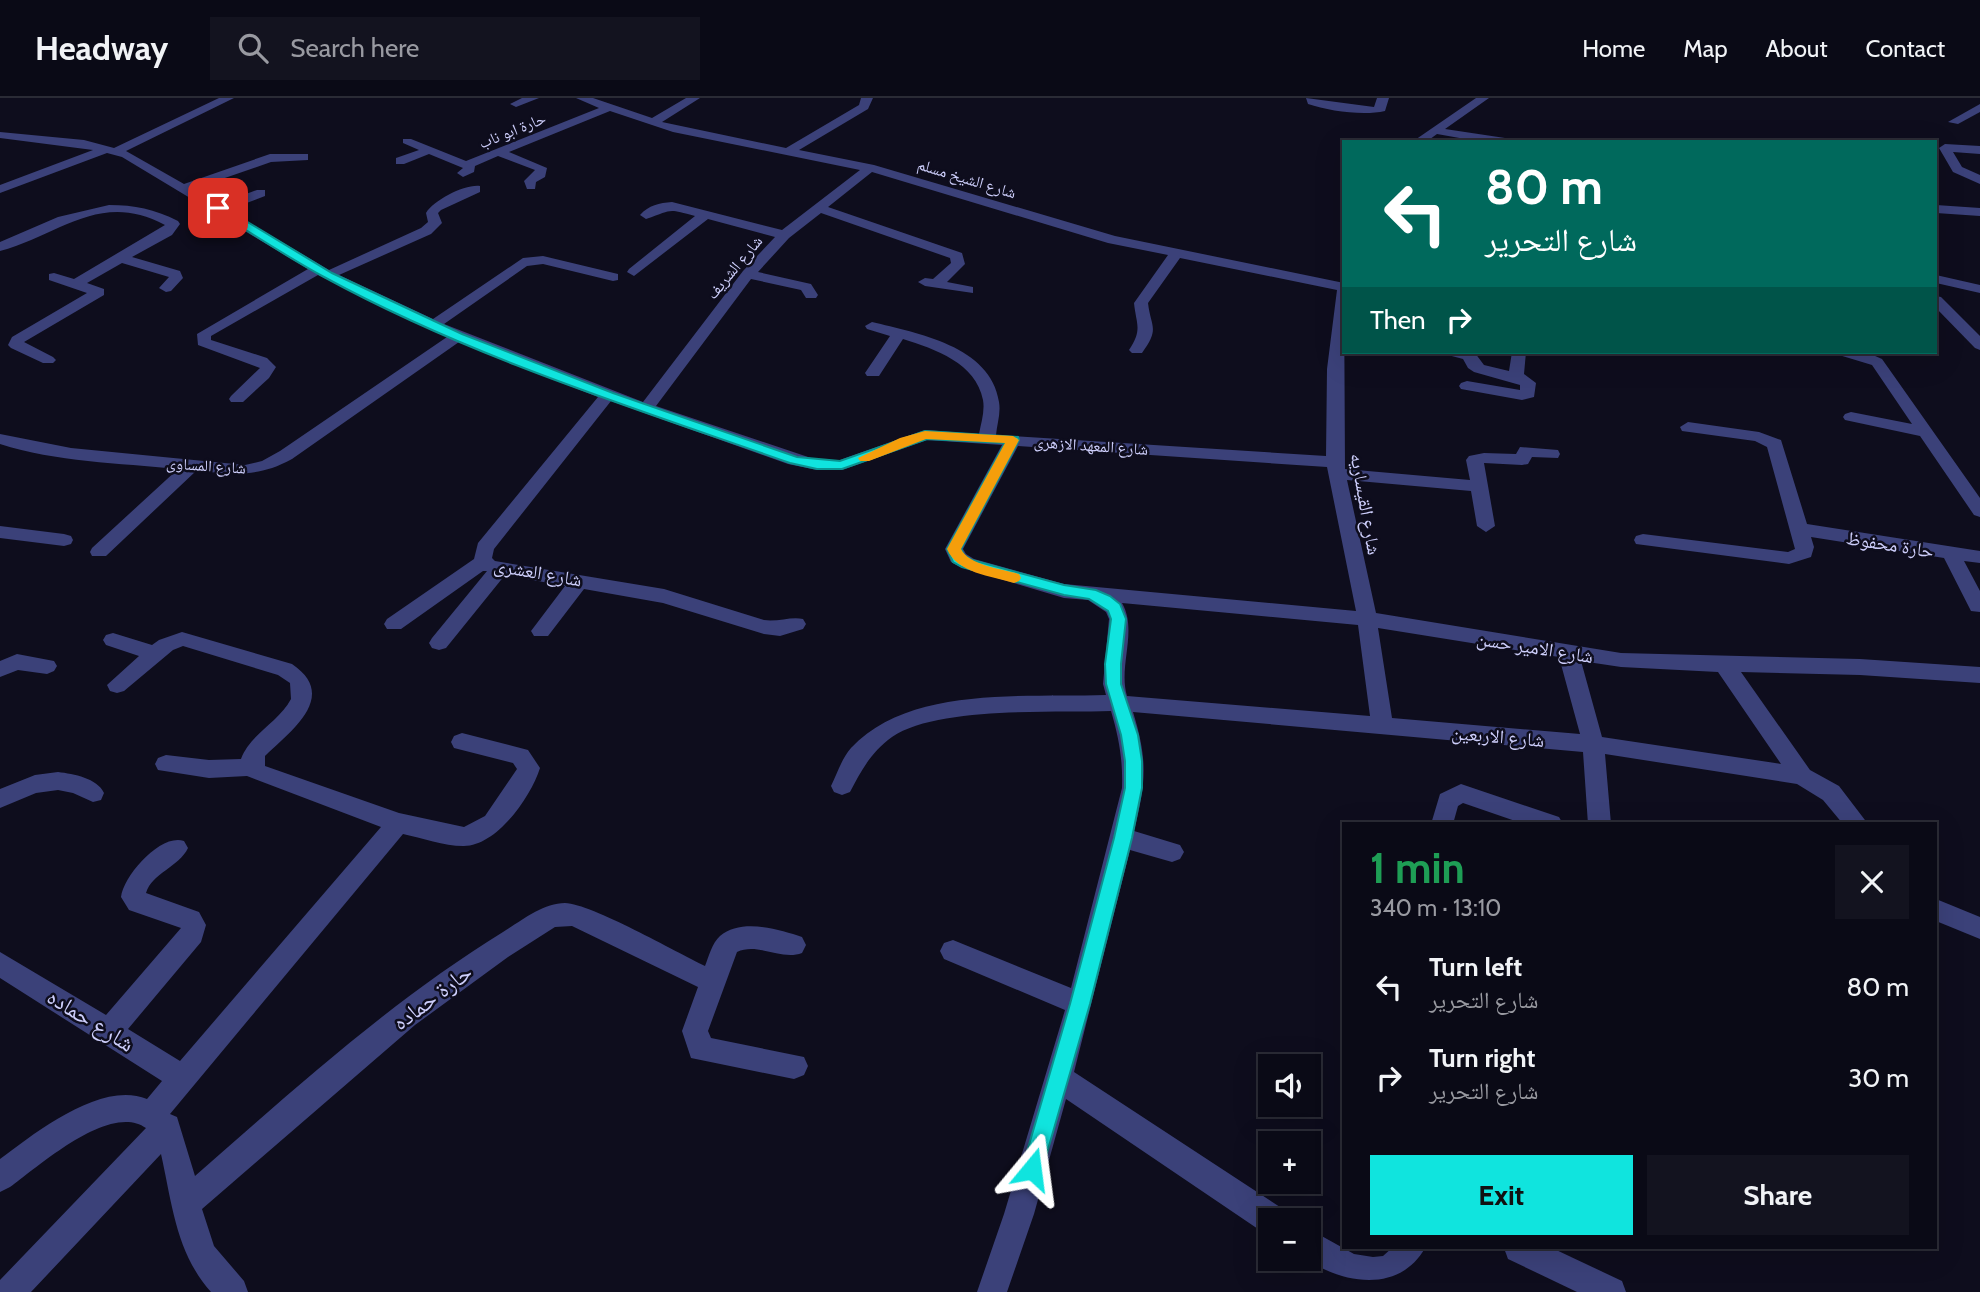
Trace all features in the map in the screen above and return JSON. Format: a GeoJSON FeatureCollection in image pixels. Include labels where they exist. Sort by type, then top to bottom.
{"type":"FeatureCollection","features":[{"type":"Feature","properties":{"kind":"street"},"geometry":{"type":"LineString","coordinates":[[0,189],[112,150],[228,98]]}},
{"type":"Feature","properties":{"kind":"street"},"geometry":{"type":"LineString","coordinates":[[516,104],[533,98]]}},
{"type":"Feature","properties":{"kind":"street","name":"شارع الشيخ مسلم"},"geometry":{"type":"LineString","coordinates":[[582,98],[652,123],[870,167],[1071,228],[1342,294]]}},
{"type":"Feature","properties":{"kind":"street"},"geometry":{"type":"LineString","coordinates":[[652,123],[694,98]]}},
{"type":"Feature","properties":{"kind":"street"},"geometry":{"type":"LineString","coordinates":[[789,151],[864,107],[867,98]]}},
{"type":"Feature","properties":{"kind":"street"},"geometry":{"type":"LineString","coordinates":[[1312,98],[1312,102],[1318,104],[1378,110],[1382,108],[1383,98]]}},
{"type":"Feature","properties":{"kind":"street"},"geometry":{"type":"LineString","coordinates":[[1421,140],[1483,98]]}},
{"type":"Feature","properties":{"kind":"street"},"geometry":{"type":"LineString","coordinates":[[1954,122],[1980,107]]}},
{"type":"Feature","properties":{"kind":"street","name":"حارة ابو ناب"},"geometry":{"type":"LineString","coordinates":[[466,165],[608,108]]}},
{"type":"Feature","properties":{"kind":"street"},"geometry":{"type":"LineString","coordinates":[[156,115],[181,120]]}},
{"type":"Feature","properties":{"kind":"street"},"geometry":{"type":"LineString","coordinates":[[1437,131],[1493,140]]}},
{"type":"Feature","properties":{"kind":"street","name":"شارع المعهد الازهرى"},"geometry":{"type":"LineString","coordinates":[[0,135],[112,150],[135,158],[323,272],[433,325],[608,395],[794,460],[817,465],[842,465],[925,435],[1336,468],[1478,486]]}},
{"type":"Feature","properties":{"kind":"street"},"geometry":{"type":"LineString","coordinates":[[407,141],[470,169],[457,176]]}},
{"type":"Feature","properties":{"kind":"street"},"geometry":{"type":"LineString","coordinates":[[1980,150],[1945,148],[1957,169],[1980,180]]}},
{"type":"Feature","properties":{"kind":"street"},"geometry":{"type":"LineString","coordinates":[[400,161],[430,150]]}},
{"type":"Feature","properties":{"kind":"street"},"geometry":{"type":"LineString","coordinates":[[497,152],[541,169],[541,174],[530,181],[530,186]]}},
{"type":"Feature","properties":{"kind":"street"},"geometry":{"type":"LineString","coordinates":[[153,215],[191,192],[270,158],[304,157]]}},
{"type":"Feature","properties":{"kind":"street","name":"شارع الشريف"},"geometry":{"type":"LineString","coordinates":[[647,408],[748,274],[784,235],[870,167]]}},
{"type":"Feature","properties":{"kind":"street"},"geometry":{"type":"LineString","coordinates":[[237,399],[263,375],[268,366],[262,361],[203,342],[204,334],[323,272],[426,232],[435,223],[432,213],[436,207],[476,189]]}},
{"type":"Feature","properties":{"kind":"street"},"geometry":{"type":"LineString","coordinates":[[218,208],[261,192]]}},
{"type":"Feature","properties":{"kind":"street"},"geometry":{"type":"LineString","coordinates":[[646,215],[668,205],[784,235]]}},
{"type":"Feature","properties":{"kind":"street"},"geometry":{"type":"LineString","coordinates":[[817,207],[957,256],[958,264],[930,283],[968,290]]}},
{"type":"Feature","properties":{"kind":"street"},"geometry":{"type":"LineString","coordinates":[[0,247],[65,218],[86,212],[133,208],[173,224],[172,228],[75,284]]}},
{"type":"Feature","properties":{"kind":"street"},"geometry":{"type":"LineString","coordinates":[[1937,209],[1980,212]]}},
{"type":"Feature","properties":{"kind":"street"},"geometry":{"type":"LineString","coordinates":[[634,272],[706,214]]}},
{"type":"Feature","properties":{"kind":"street"},"geometry":{"type":"LineString","coordinates":[[1137,350],[1143,340],[1147,322],[1140,308],[1141,303],[1176,254]]}},
{"type":"Feature","properties":{"kind":"street"},"geometry":{"type":"LineString","coordinates":[[120,258],[175,274],[176,278],[166,288]]}},
{"type":"Feature","properties":{"kind":"street"},"geometry":{"type":"LineString","coordinates":[[433,325],[523,262],[543,260],[612,277]]}},
{"type":"Feature","properties":{"kind":"street"},"geometry":{"type":"LineString","coordinates":[[748,274],[806,287],[811,295]]}},
{"type":"Feature","properties":{"kind":"street"},"geometry":{"type":"LineString","coordinates":[[48,360],[16,345],[17,340],[99,293],[54,277]]}},
{"type":"Feature","properties":{"kind":"street"},"geometry":{"type":"LineString","coordinates":[[1937,279],[1980,289]]}},
{"type":"Feature","properties":{"kind":"street"},"geometry":{"type":"LineString","coordinates":[[1937,301],[1980,345]]}},
{"type":"Feature","properties":{"kind":"street","name":"شارع القيساريه"},"geometry":{"type":"LineString","coordinates":[[1342,311],[1335,369],[1336,468],[1367,619],[1382,726]]}},
{"type":"Feature","properties":{"kind":"street"},"geometry":{"type":"LineString","coordinates":[[872,326],[954,354],[973,368],[986,384],[992,402],[987,438]]}},
{"type":"Feature","properties":{"kind":"street"},"geometry":{"type":"LineString","coordinates":[[873,373],[899,334]]}},
{"type":"Feature","properties":{"kind":"street","name":"شارع المساوى"},"geometry":{"type":"LineString","coordinates":[[8,441],[191,466],[245,470],[267,465],[286,456],[458,336]]}},
{"type":"Feature","properties":{"kind":"street"},"geometry":{"type":"LineString","coordinates":[[1462,354],[1470,356],[1479,369],[1516,376],[1528,383],[1528,394],[1467,386]]}},
{"type":"Feature","properties":{"kind":"street"},"geometry":{"type":"LineString","coordinates":[[1516,376],[1519,354]]}},
{"type":"Feature","properties":{"kind":"street"},"geometry":{"type":"LineString","coordinates":[[1858,354],[1877,362],[1980,511]]}},
{"type":"Feature","properties":{"kind":"street","name":"شارع العشرى"},"geometry":{"type":"LineString","coordinates":[[608,395],[485,547],[482,555],[492,564],[664,596],[764,627],[780,629],[796,624]]}},
{"type":"Feature","properties":{"kind":"street"},"geometry":{"type":"LineString","coordinates":[[1851,417],[1925,432]]}},
{"type":"Feature","properties":{"kind":"street"},"geometry":{"type":"LineString","coordinates":[[1643,540],[1789,558],[1804,553],[1800,529],[1775,444],[1759,437],[1688,427]]}},
{"type":"Feature","properties":{"kind":"street","name":"شارع الامير حسن"},"geometry":{"type":"LineString","coordinates":[[1013,440],[954,549],[958,558],[1015,578],[1064,590],[1367,619],[1568,653],[1660,663],[1860,667],[1980,675]]}},
{"type":"Feature","properties":{"kind":"street"},"geometry":{"type":"LineString","coordinates":[[0,452],[8,441]]}},
{"type":"Feature","properties":{"kind":"street"},"geometry":{"type":"LineString","coordinates":[[1486,526],[1474,464],[1479,458],[1519,461],[1525,458],[1526,451],[1552,454]]}},
{"type":"Feature","properties":{"kind":"street"},"geometry":{"type":"LineString","coordinates":[[99,552],[191,466]]}},
{"type":"Feature","properties":{"kind":"street","name":"حارة محفوظ"},"geometry":{"type":"LineString","coordinates":[[1800,529],[1952,555],[1980,557]]}},
{"type":"Feature","properties":{"kind":"street"},"geometry":{"type":"LineString","coordinates":[[0,532],[64,540]]}},
{"type":"Feature","properties":{"kind":"street"},"geometry":{"type":"LineString","coordinates":[[1952,555],[1978,606]]}},
{"type":"Feature","properties":{"kind":"street"},"geometry":{"type":"LineString","coordinates":[[394,624],[492,564]]}},
{"type":"Feature","properties":{"kind":"street"},"geometry":{"type":"LineString","coordinates":[[439,643],[492,564]]}},
{"type":"Feature","properties":{"kind":"street"},"geometry":{"type":"LineString","coordinates":[[541,631],[580,580]]}},
{"type":"Feature","properties":{"kind":"street"},"geometry":{"type":"LineString","coordinates":[[992,1292],[1019,1214],[1080,1004],[1123,838],[1133,788],[1134,761],[1114,684],[1113,664],[1119,619],[1115,608],[1091,594]]}},
{"type":"Feature","properties":{"kind":"street"},"geometry":{"type":"LineString","coordinates":[[113,640],[156,654]]}},
{"type":"Feature","properties":{"kind":"street"},"geometry":{"type":"LineString","coordinates":[[117,685],[173,642],[189,640],[296,675],[304,683],[305,694],[299,706],[257,750],[253,766],[256,772],[398,823],[464,836],[494,823],[526,777],[529,768],[520,756],[462,742]]}},
{"type":"Feature","properties":{"kind":"street"},"geometry":{"type":"LineString","coordinates":[[1568,653],[1582,695],[1593,744],[1598,822]]}},
{"type":"Feature","properties":{"kind":"street"},"geometry":{"type":"LineString","coordinates":[[0,669],[17,662],[47,666]]}},
{"type":"Feature","properties":{"kind":"street"},"geometry":{"type":"LineString","coordinates":[[1724,664],[1802,776]]}},
{"type":"Feature","properties":{"kind":"street","name":"شارع الاربعين"},"geometry":{"type":"LineString","coordinates":[[842,786],[857,756],[885,731],[915,717],[956,708],[1118,703],[1593,744],[1802,776],[1831,793],[1855,822]]}},
{"type":"Feature","properties":{"kind":"street"},"geometry":{"type":"LineString","coordinates":[[166,764],[200,770],[229,770],[253,766]]}},
{"type":"Feature","properties":{"kind":"street"},"geometry":{"type":"LineString","coordinates":[[0,799],[24,788],[53,780],[78,782],[93,793]]}},
{"type":"Feature","properties":{"kind":"street"},"geometry":{"type":"LineString","coordinates":[[1443,822],[1448,801],[1461,793],[1545,822]]}},
{"type":"Feature","properties":{"kind":"street"},"geometry":{"type":"LineString","coordinates":[[10,1292],[160,1120],[181,1077],[398,823]]}},
{"type":"Feature","properties":{"kind":"street"},"geometry":{"type":"LineString","coordinates":[[1123,838],[1172,852]]}},
{"type":"Feature","properties":{"kind":"street"},"geometry":{"type":"LineString","coordinates":[[109,1031],[192,934],[194,925],[190,920],[138,902],[134,897],[133,890],[138,880],[176,848]]}},
{"type":"Feature","properties":{"kind":"street"},"geometry":{"type":"LineString","coordinates":[[1937,910],[1980,928]]}},
{"type":"Feature","properties":{"kind":"street","name":"حارة حماده"},"geometry":{"type":"LineString","coordinates":[[186,1203],[362,1051],[464,971],[548,918],[561,914],[575,915],[713,982]]}},
{"type":"Feature","properties":{"kind":"street"},"geometry":{"type":"LineString","coordinates":[[793,946],[745,937],[726,946],[695,1031],[701,1049],[794,1066]]}},
{"type":"Feature","properties":{"kind":"street"},"geometry":{"type":"LineString","coordinates":[[953,951],[1080,1004]]}},
{"type":"Feature","properties":{"kind":"street","name":"شارع حماده"},"geometry":{"type":"LineString","coordinates":[[0,964],[181,1077]]}},
{"type":"Feature","properties":{"kind":"street"},"geometry":{"type":"LineString","coordinates":[[1059,1078],[1258,1211]]}},
{"type":"Feature","properties":{"kind":"street"},"geometry":{"type":"LineString","coordinates":[[0,1177],[76,1124],[104,1112],[131,1107],[160,1120],[186,1203],[192,1232],[204,1260],[233,1292]]}},
{"type":"Feature","properties":{"kind":"street"},"geometry":{"type":"LineString","coordinates":[[1321,1252],[1341,1265],[1371,1273],[1397,1265],[1409,1249]]}},
{"type":"Feature","properties":{"kind":"street"},"geometry":{"type":"LineString","coordinates":[[1521,1249],[1611,1292]]}},
{"type":"Feature","properties":{"kind":"slow traffic"},"geometry":{"type":"LineString","coordinates":[[865,458],[905,440],[925,435],[1013,440],[954,549],[958,558],[967,563],[1014,578]]}},
{"type":"Feature","properties":{"kind":"route"},"geometry":{"type":"LineString","coordinates":[[218,208],[328,275],[458,336],[608,395],[794,460],[817,465],[842,465],[925,435],[1013,440],[954,549],[958,558],[967,563],[1015,578],[1091,594],[1115,608],[1119,619],[1113,664],[1114,684],[1134,761],[1133,788],[1123,838],[1080,1004],[1032,1169]]}}]}
